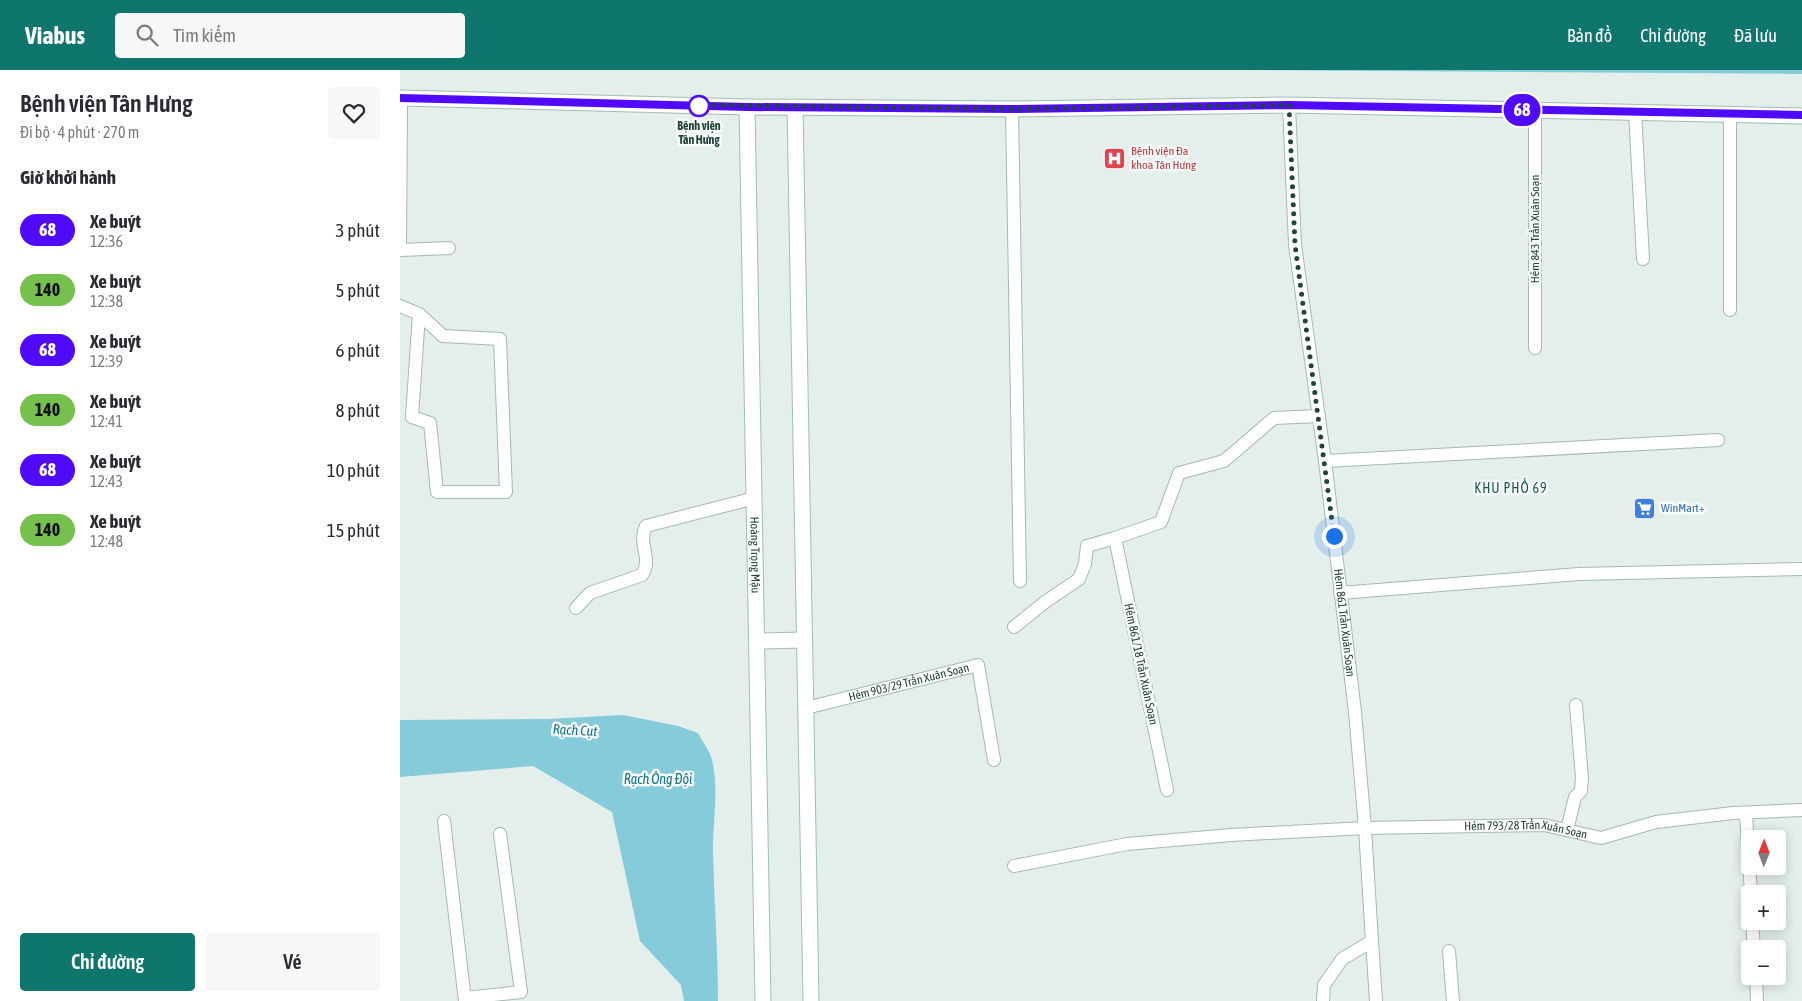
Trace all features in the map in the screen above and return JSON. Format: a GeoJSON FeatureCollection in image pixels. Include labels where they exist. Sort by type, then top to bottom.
{"type":"FeatureCollection","features":[{"type":"Feature","properties":{"kind":"main road"},"geometry":{"type":"LineString","coordinates":[[401,98],[747,107],[1012,109],[1289,105],[1802,116]]}},
{"type":"Feature","properties":{"kind":"main road","name":"Hoàng Trọng Mậu"},"geometry":{"type":"LineString","coordinates":[[747,107],[763,1001]]}},
{"type":"Feature","properties":{"kind":"main road"},"geometry":{"type":"LineString","coordinates":[[795,107],[811,1001]]}},
{"type":"Feature","properties":{"kind":"main road"},"geometry":{"type":"LineString","coordinates":[[757,642],[804,640]]}},
{"type":"Feature","properties":{"kind":"lane"},"geometry":{"type":"LineString","coordinates":[[401,98],[400,250],[449,248]]}},
{"type":"Feature","properties":{"kind":"lane","name":"Hẻm 861 Trần Xuân Soạn"},"geometry":{"type":"LineString","coordinates":[[1289,105],[1295,245],[1325,461],[1355,712],[1366,828],[1376,1001]]}},
{"type":"Feature","properties":{"kind":"lane"},"geometry":{"type":"LineString","coordinates":[[1012,109],[1020,580]]}},
{"type":"Feature","properties":{"kind":"lane","name":"Hẻm 843 Trần Xuân Soạn"},"geometry":{"type":"LineString","coordinates":[[1535,110],[1535,348]]}},
{"type":"Feature","properties":{"kind":"lane"},"geometry":{"type":"LineString","coordinates":[[1635,112],[1643,259]]}},
{"type":"Feature","properties":{"kind":"lane"},"geometry":{"type":"LineString","coordinates":[[1730,114],[1730,310]]}},
{"type":"Feature","properties":{"kind":"lane"},"geometry":{"type":"LineString","coordinates":[[400,306],[419,314],[443,336],[500,339],[506,492],[436,492],[430,423],[412,418],[419,314]]}},
{"type":"Feature","properties":{"kind":"lane"},"geometry":{"type":"LineString","coordinates":[[1014,627],[1044,602],[1079,579],[1086,564],[1087,546],[1161,522],[1179,473],[1224,461],[1274,418],[1319,416]]}},
{"type":"Feature","properties":{"kind":"lane"},"geometry":{"type":"LineString","coordinates":[[1325,461],[1718,440]]}},
{"type":"Feature","properties":{"kind":"lane"},"geometry":{"type":"LineString","coordinates":[[576,608],[590,593],[642,575],[646,568],[647,560],[643,543],[646,526],[754,498]]}},
{"type":"Feature","properties":{"kind":"lane","name":"Hẻm 861/18 Trần Xuân Soạn"},"geometry":{"type":"LineString","coordinates":[[1115,538],[1167,790]]}},
{"type":"Feature","properties":{"kind":"lane"},"geometry":{"type":"LineString","coordinates":[[1340,593],[1579,574],[1802,569]]}},
{"type":"Feature","properties":{"kind":"lane","name":"Hẻm 903/29 Trần Xuân Soạn"},"geometry":{"type":"LineString","coordinates":[[806,708],[978,666],[994,760]]}},
{"type":"Feature","properties":{"kind":"lane"},"geometry":{"type":"LineString","coordinates":[[1567,830],[1575,797],[1581,791],[1582,785],[1576,705]]}},
{"type":"Feature","properties":{"kind":"lane","name":"Hẻm 793/28 Trần Xuân Soạn"},"geometry":{"type":"LineString","coordinates":[[1014,866],[1127,844],[1231,835],[1366,828],[1544,825],[1601,838],[1656,822],[1746,812],[1802,810]]}},
{"type":"Feature","properties":{"kind":"lane"},"geometry":{"type":"LineString","coordinates":[[1746,812],[1750,885]]}},
{"type":"Feature","properties":{"kind":"lane"},"geometry":{"type":"LineString","coordinates":[[444,821],[465,1000],[521,992],[500,834]]}},
{"type":"Feature","properties":{"kind":"lane"},"geometry":{"type":"LineString","coordinates":[[1323,1001],[1324,985],[1342,959],[1372,940]]}},
{"type":"Feature","properties":{"kind":"lane"},"geometry":{"type":"LineString","coordinates":[[1449,951],[1453,1001]]}},
{"type":"Feature","properties":{"kind":"lane"},"geometry":{"type":"LineString","coordinates":[[1757,985],[1758,1001]]}},
{"type":"Feature","properties":{"kind":"water"},"geometry":{"type":"Polygon","coordinates":[[[1246,70],[1802,70],[1802,74],[1246,70]]]}},
{"type":"Feature","properties":{"kind":"water","name":"Rạch Ông Đội"},"geometry":{"type":"Polygon","coordinates":[[[623,715],[678,726],[698,733],[711,757],[715,782],[713,848],[718,1001],[684,1001],[681,985],[640,941],[612,812],[533,766],[400,777],[400,720],[548,719],[623,715]]]}},
{"type":"Feature","properties":{"kind":"bus line","name":"68"},"geometry":{"type":"LineString","coordinates":[[400,98],[747,107],[1012,109],[1289,105],[1802,115]]}},
{"type":"Feature","properties":{"kind":"place","name":"Bệnh viện Tân Hưng"},"geometry":{"type":"Point","coordinates":[699,106]}},
{"type":"Feature","properties":{"kind":"place","name":"Bệnh viện Đa khoa Tân Hưng"},"geometry":{"type":"Point","coordinates":[1115,158]}},
{"type":"Feature","properties":{"kind":"place","name":"WinMart+"},"geometry":{"type":"Point","coordinates":[1645,508]}},
{"type":"Feature","properties":{"kind":"district","name":"KHU PHỐ 69"},"geometry":{"type":"Point","coordinates":[1511,488]}},
{"type":"Feature","properties":{"kind":"route"},"geometry":{"type":"LineString","coordinates":[[699,106],[693,105],[1012,109],[1289,105],[1295,245],[1334,536]]}},
{"type":"Feature","properties":{"kind":"water label","name":"Rạch Cụt"},"geometry":{"type":"Point","coordinates":[575,730]}}]}
